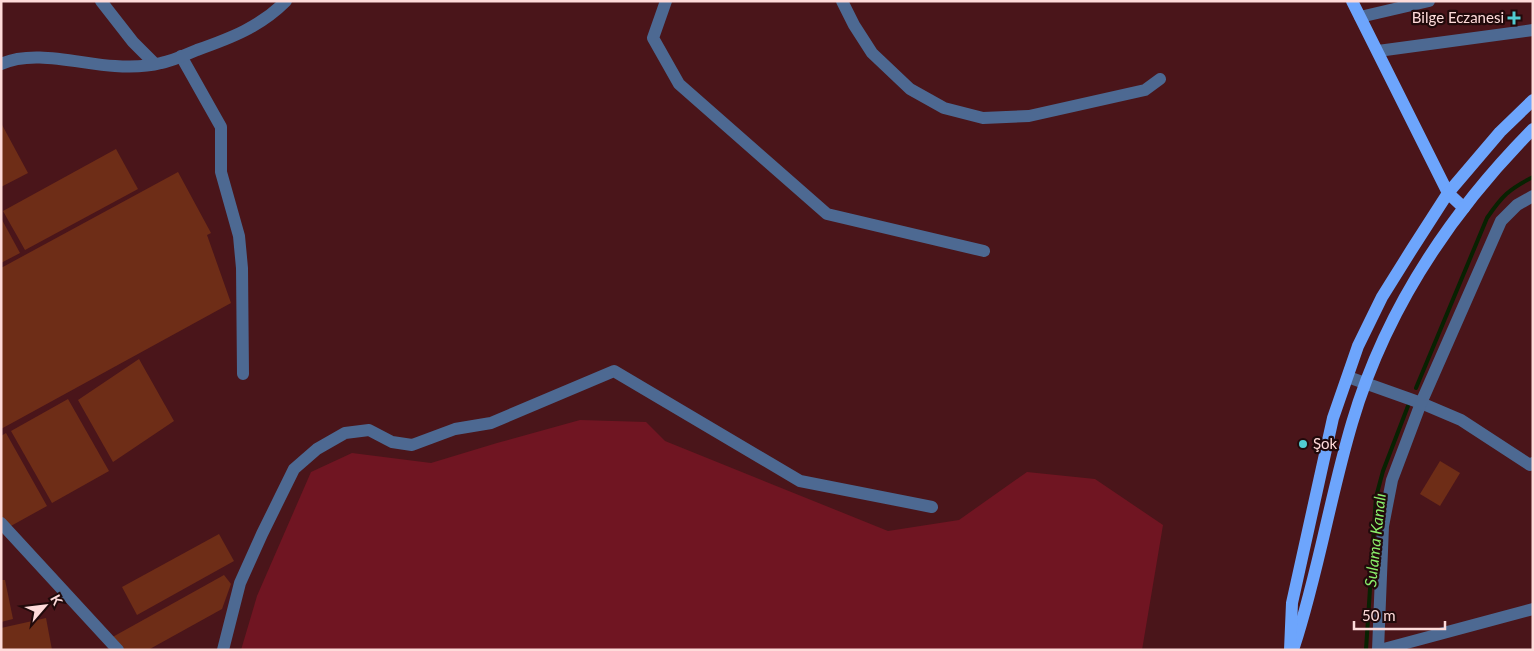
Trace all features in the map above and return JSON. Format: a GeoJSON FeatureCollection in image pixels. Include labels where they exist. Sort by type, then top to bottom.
{"type":"FeatureCollection","features":[{"type":"Feature","properties":{"kind":"main road"},"geometry":{"type":"LineString","coordinates":[[1352,1],[1448,194],[1464,208]]}},
{"type":"Feature","properties":{"kind":"main road"},"geometry":{"type":"LineString","coordinates":[[1292,650],[1292,603],[1333,418],[1358,346],[1382,298],[1448,194],[1500,132],[1533,100]]}},
{"type":"Feature","properties":{"kind":"main road"},"geometry":{"type":"LineString","coordinates":[[1292,650],[1307,608],[1352,424],[1376,354],[1398,308],[1428,258],[1464,208],[1516,146],[1533,130]]}},
{"type":"Feature","properties":{"kind":"street"},"geometry":{"type":"LineString","coordinates":[[101,1],[133,42],[154,64]]}},
{"type":"Feature","properties":{"kind":"street"},"geometry":{"type":"LineString","coordinates":[[1,64],[12,59],[33,58],[115,66],[154,64],[247,31],[274,14],[286,1]]}},
{"type":"Feature","properties":{"kind":"street"},"geometry":{"type":"LineString","coordinates":[[666,1],[653,38],[679,84],[827,214],[984,250]]}},
{"type":"Feature","properties":{"kind":"street"},"geometry":{"type":"LineString","coordinates":[[842,1],[854,25],[872,53],[910,89],[944,108],[983,118],[1029,116],[1145,90],[1160,79]]}},
{"type":"Feature","properties":{"kind":"street"},"geometry":{"type":"LineString","coordinates":[[1360,17],[1429,1]]}},
{"type":"Feature","properties":{"kind":"street"},"geometry":{"type":"LineString","coordinates":[[1378,51],[1533,30]]}},
{"type":"Feature","properties":{"kind":"street"},"geometry":{"type":"LineString","coordinates":[[181,56],[221,127],[221,172],[239,236],[242,268],[244,374]]}},
{"type":"Feature","properties":{"kind":"street"},"geometry":{"type":"LineString","coordinates":[[1533,196],[1517,205],[1501,221],[1421,403],[1392,480],[1383,526],[1379,650],[1533,609]]}},
{"type":"Feature","properties":{"kind":"street"},"geometry":{"type":"LineString","coordinates":[[223,650],[240,583],[262,534],[294,469],[316,449],[345,433],[369,430],[392,442],[412,445],[455,429],[491,423],[614,370],[800,481],[932,508]]}},
{"type":"Feature","properties":{"kind":"street"},"geometry":{"type":"LineString","coordinates":[[1348,377],[1366,382],[1461,420],[1532,466]]}},
{"type":"Feature","properties":{"kind":"street"},"geometry":{"type":"LineString","coordinates":[[1,523],[118,650]]}},
{"type":"Feature","properties":{"kind":"shaded area"},"geometry":{"type":"Polygon","coordinates":[[[580,420],[646,422],[665,441],[888,531],[959,520],[1027,472],[1095,479],[1163,525],[1142,650],[241,650],[257,596],[311,472],[352,453],[431,463],[580,420]]]}},
{"type":"Feature","properties":{"kind":"building"},"geometry":{"type":"Polygon","coordinates":[[[1,123],[28,173],[1,187],[1,123]]]}},
{"type":"Feature","properties":{"kind":"building"},"geometry":{"type":"Polygon","coordinates":[[[116,149],[138,189],[25,250],[3,211],[116,149]]]}},
{"type":"Feature","properties":{"kind":"building"},"geometry":{"type":"Polygon","coordinates":[[[178,172],[211,233],[207,235],[231,303],[1,429],[1,268],[178,172]]]}},
{"type":"Feature","properties":{"kind":"building"},"geometry":{"type":"Polygon","coordinates":[[[1,218],[20,253],[1,263],[1,218]]]}},
{"type":"Feature","properties":{"kind":"building"},"geometry":{"type":"Polygon","coordinates":[[[139,359],[174,421],[113,462],[78,400],[139,359]]]}},
{"type":"Feature","properties":{"kind":"building"},"geometry":{"type":"Polygon","coordinates":[[[68,399],[109,471],[52,503],[11,431],[68,399]]]}},
{"type":"Feature","properties":{"kind":"building"},"geometry":{"type":"Polygon","coordinates":[[[6,433],[47,506],[9,527],[1,519],[1,436],[6,433]]]}},
{"type":"Feature","properties":{"kind":"building"},"geometry":{"type":"Polygon","coordinates":[[[1440,461],[1460,473],[1440,506],[1420,494],[1440,461]]]}},
{"type":"Feature","properties":{"kind":"building"},"geometry":{"type":"Polygon","coordinates":[[[219,534],[234,561],[137,615],[122,587],[219,534]]]}},
{"type":"Feature","properties":{"kind":"building"},"geometry":{"type":"Polygon","coordinates":[[[224,575],[231,584],[222,609],[148,650],[122,650],[109,639],[224,575]]]}},
{"type":"Feature","properties":{"kind":"building"},"geometry":{"type":"Polygon","coordinates":[[[1,580],[5,580],[13,619],[1,622],[1,580]]]}},
{"type":"Feature","properties":{"kind":"building"},"geometry":{"type":"Polygon","coordinates":[[[46,618],[52,650],[1,650],[1,628],[46,618]]]}},
{"type":"Feature","properties":{"kind":"waterway","name":"Sulama Kanalı"},"geometry":{"type":"LineString","coordinates":[[1416,388],[1487,218],[1507,194],[1518,185],[1533,177]]}},
{"type":"Feature","properties":{"kind":"waterway","name":"Sulama Kanalı"},"geometry":{"type":"LineString","coordinates":[[1366,650],[1376,497],[1383,471],[1408,406]]}},
{"type":"Feature","properties":{"kind":"place","name":"Bilge Eczanesi"},"geometry":{"type":"Point","coordinates":[1514,18]}},
{"type":"Feature","properties":{"kind":"place","name":"Şok"},"geometry":{"type":"Point","coordinates":[1303,444]}}]}
